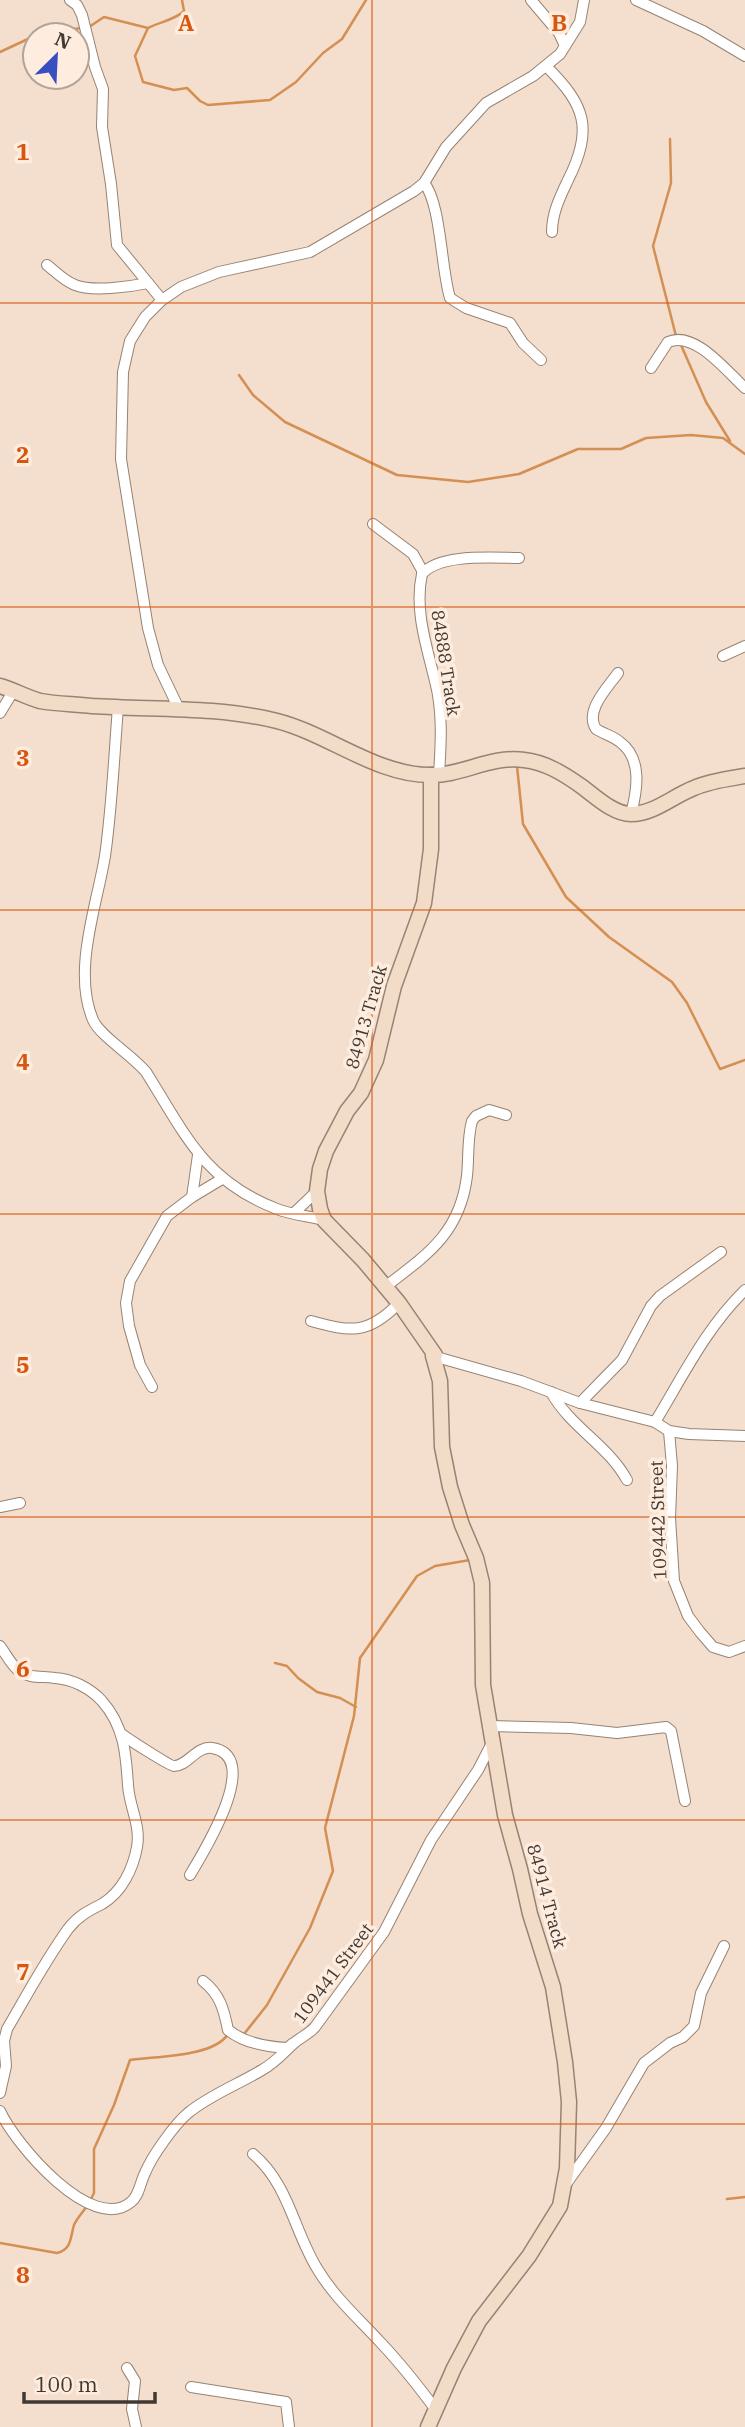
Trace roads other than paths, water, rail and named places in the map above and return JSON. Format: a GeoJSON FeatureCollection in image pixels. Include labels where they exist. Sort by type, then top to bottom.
{"type":"FeatureCollection","features":[{"type":"Feature","properties":{"kind":"street"},"geometry":{"type":"LineString","coordinates":[[70,0],[77,5],[82,15],[103,89],[102,127],[117,245],[162,300]]}},
{"type":"Feature","properties":{"kind":"street"},"geometry":{"type":"LineString","coordinates":[[531,0],[559,33],[565,46]]}},
{"type":"Feature","properties":{"kind":"street"},"geometry":{"type":"LineString","coordinates":[[179,709],[158,665],[148,628],[121,459],[122,391],[126,353],[137,327],[162,300],[200,278],[310,252],[406,197],[424,183],[440,155],[486,103],[547,67],[580,22],[584,0]]}},
{"type":"Feature","properties":{"kind":"street"},"geometry":{"type":"LineString","coordinates":[[636,0],[743,51]]}},
{"type":"Feature","properties":{"kind":"street"},"geometry":{"type":"LineString","coordinates":[[547,67],[568,90],[579,109],[584,129],[576,163],[556,207],[552,232]]}},
{"type":"Feature","properties":{"kind":"street"},"geometry":{"type":"LineString","coordinates":[[424,183],[432,194],[435,207],[450,298],[466,308],[510,323],[523,343],[541,360]]}},
{"type":"Feature","properties":{"kind":"street"},"geometry":{"type":"LineString","coordinates":[[47,265],[79,286],[121,287],[148,283]]}},
{"type":"Feature","properties":{"kind":"street"},"geometry":{"type":"LineString","coordinates":[[651,368],[667,342],[679,339],[709,353],[745,388]]}},
{"type":"Feature","properties":{"kind":"street"},"geometry":{"type":"LineString","coordinates":[[373,524],[413,554],[424,572],[443,562],[519,558]]}},
{"type":"Feature","properties":{"kind":"street","name":"84888 Track"},"geometry":{"type":"LineString","coordinates":[[424,572],[420,604],[439,708],[435,775]]}},
{"type":"Feature","properties":{"kind":"street"},"geometry":{"type":"LineString","coordinates":[[723,656],[745,646]]}},
{"type":"Feature","properties":{"kind":"street"},"geometry":{"type":"LineString","coordinates":[[618,673],[596,705],[592,719],[596,729],[619,740],[625,746],[635,766],[637,784],[631,814]]}},
{"type":"Feature","properties":{"kind":"street"},"geometry":{"type":"LineString","coordinates":[[0,712],[4,686],[39,700],[234,713],[313,733],[374,762],[402,770],[435,775],[504,759],[524,760],[555,769],[606,804],[631,814],[646,812],[711,782],[745,776]]}},
{"type":"Feature","properties":{"kind":"street"},"geometry":{"type":"LineString","coordinates":[[118,707],[105,857],[88,937],[86,967],[90,1006],[97,1026],[146,1072],[198,1155],[222,1179],[255,1198],[278,1209],[324,1220],[363,1260],[399,1303],[432,1352],[580,1403],[655,1422],[669,1431],[745,1436]]}},
{"type":"Feature","properties":{"kind":"street","name":"84913 Track"},"geometry":{"type":"LineString","coordinates":[[324,1220],[317,1191],[320,1169],[326,1151],[373,1068],[397,976],[424,902],[432,849],[435,775]]}},
{"type":"Feature","properties":{"kind":"street"},"geometry":{"type":"LineString","coordinates":[[385,1287],[444,1237],[458,1214],[465,1190],[472,1121],[489,1110],[506,1115]]}},
{"type":"Feature","properties":{"kind":"street"},"geometry":{"type":"LineString","coordinates":[[192,1197],[198,1155]]}},
{"type":"Feature","properties":{"kind":"street"},"geometry":{"type":"LineString","coordinates":[[152,1387],[135,1350],[126,1303],[128,1289],[135,1270],[162,1222],[173,1210],[222,1179]]}},
{"type":"Feature","properties":{"kind":"street"},"geometry":{"type":"LineString","coordinates":[[294,1213],[317,1191]]}},
{"type":"Feature","properties":{"kind":"street"},"geometry":{"type":"LineString","coordinates":[[580,1403],[622,1360],[651,1306],[660,1296],[721,1252]]}},
{"type":"Feature","properties":{"kind":"street"},"geometry":{"type":"LineString","coordinates":[[655,1422],[708,1332],[745,1290]]}},
{"type":"Feature","properties":{"kind":"street"},"geometry":{"type":"LineString","coordinates":[[311,1321],[354,1330],[377,1322],[399,1303]]}},
{"type":"Feature","properties":{"kind":"street","name":"84914 Track"},"geometry":{"type":"LineString","coordinates":[[428,2427],[474,2329],[560,2207],[565,2185],[569,2102],[553,1987],[530,1914],[505,1815],[483,1685],[482,1583],[476,1558],[450,1486],[442,1447],[439,1381],[432,1352]]}},
{"type":"Feature","properties":{"kind":"street"},"geometry":{"type":"LineString","coordinates":[[551,1392],[560,1409],[606,1452],[627,1480]]}},
{"type":"Feature","properties":{"kind":"street","name":"109442 Street"},"geometry":{"type":"LineString","coordinates":[[669,1431],[673,1466],[672,1559],[678,1595],[688,1616],[713,1647],[729,1652],[745,1646]]}},
{"type":"Feature","properties":{"kind":"street"},"geometry":{"type":"LineString","coordinates":[[0,1507],[20,1503]]}},
{"type":"Feature","properties":{"kind":"street"},"geometry":{"type":"LineString","coordinates":[[0,1646],[14,1666],[27,1675],[56,1678],[86,1688],[101,1699],[122,1733],[133,1744],[172,1766],[208,1748],[223,1752],[232,1763],[234,1772],[230,1792],[212,1836],[190,1875]]}},
{"type":"Feature","properties":{"kind":"street"},"geometry":{"type":"LineString","coordinates":[[489,1726],[571,1728],[617,1733],[666,1727],[671,1731],[685,1801]]}},
{"type":"Feature","properties":{"kind":"street"},"geometry":{"type":"LineString","coordinates":[[0,2093],[6,2066],[5,2035],[32,1985],[75,1920],[116,1893],[128,1875],[136,1854],[138,1823],[129,1797],[127,1754],[122,1733]]}},
{"type":"Feature","properties":{"kind":"street","name":"109441 Street"},"geometry":{"type":"LineString","coordinates":[[0,2111],[35,2160],[67,2191],[95,2208],[114,2211],[131,2203],[136,2197],[145,2171],[183,2118],[214,2095],[263,2070],[284,2055],[295,2042],[310,2034],[377,1943],[432,1840],[478,1770],[492,1743]]}},
{"type":"Feature","properties":{"kind":"street"},"geometry":{"type":"LineString","coordinates":[[565,2185],[606,2128],[644,2063],[670,2043],[683,2037],[694,2026],[701,1993],[724,1946]]}},
{"type":"Feature","properties":{"kind":"street"},"geometry":{"type":"LineString","coordinates":[[203,1981],[216,1993],[228,2030],[237,2037],[288,2048],[295,2042]]}},
{"type":"Feature","properties":{"kind":"street"},"geometry":{"type":"LineString","coordinates":[[253,2154],[264,2162],[285,2194],[303,2244],[328,2286],[405,2370],[436,2410]]}},
{"type":"Feature","properties":{"kind":"street"},"geometry":{"type":"LineString","coordinates":[[127,2368],[135,2381],[132,2409],[136,2427]]}},
{"type":"Feature","properties":{"kind":"street"},"geometry":{"type":"LineString","coordinates":[[191,2387],[286,2402],[289,2427]]}},
{"type":"Feature","properties":{"kind":"waterway"},"geometry":{"type":"LineString","coordinates":[[182,0],[184,11],[148,28],[135,56],[143,82],[174,90],[187,88],[208,105],[270,100],[296,82],[323,53],[342,39],[366,0]]}},
{"type":"Feature","properties":{"kind":"waterway"},"geometry":{"type":"LineString","coordinates":[[91,26],[104,17],[148,28]]}},
{"type":"Feature","properties":{"kind":"waterway"},"geometry":{"type":"LineString","coordinates":[[0,52],[21,42]]}},
{"type":"Feature","properties":{"kind":"waterway"},"geometry":{"type":"LineString","coordinates":[[670,139],[671,183],[653,246],[676,336]]}},
{"type":"Feature","properties":{"kind":"waterway"},"geometry":{"type":"LineString","coordinates":[[681,345],[706,402],[730,441]]}},
{"type":"Feature","properties":{"kind":"waterway"},"geometry":{"type":"LineString","coordinates":[[239,375],[253,395],[285,422],[397,475],[468,482],[519,474],[578,449],[621,449],[646,438],[691,435],[723,438],[745,454]]}},
{"type":"Feature","properties":{"kind":"waterway"},"geometry":{"type":"LineString","coordinates":[[517,766],[523,824],[566,897],[609,937],[672,982],[687,1003],[720,1069],[745,1060]]}},
{"type":"Feature","properties":{"kind":"waterway"},"geometry":{"type":"LineString","coordinates":[[244,2034],[267,2005],[310,1928],[333,1871],[325,1828],[354,1716],[360,1658],[417,1576],[435,1566],[470,1560]]}},
{"type":"Feature","properties":{"kind":"waterway"},"geometry":{"type":"LineString","coordinates":[[275,1663],[287,1666],[317,1692],[340,1698],[356,1707]]}},
{"type":"Feature","properties":{"kind":"waterway"},"geometry":{"type":"LineString","coordinates":[[91,2199],[94,2193],[94,2149],[130,2060],[198,2051],[221,2042],[228,2034]]}},
{"type":"Feature","properties":{"kind":"waterway"},"geometry":{"type":"LineString","coordinates":[[727,2199],[745,2197]]}},
{"type":"Feature","properties":{"kind":"waterway"},"geometry":{"type":"LineString","coordinates":[[0,2243],[57,2253],[62,2251],[68,2246],[74,2225],[87,2206]]}}]}
